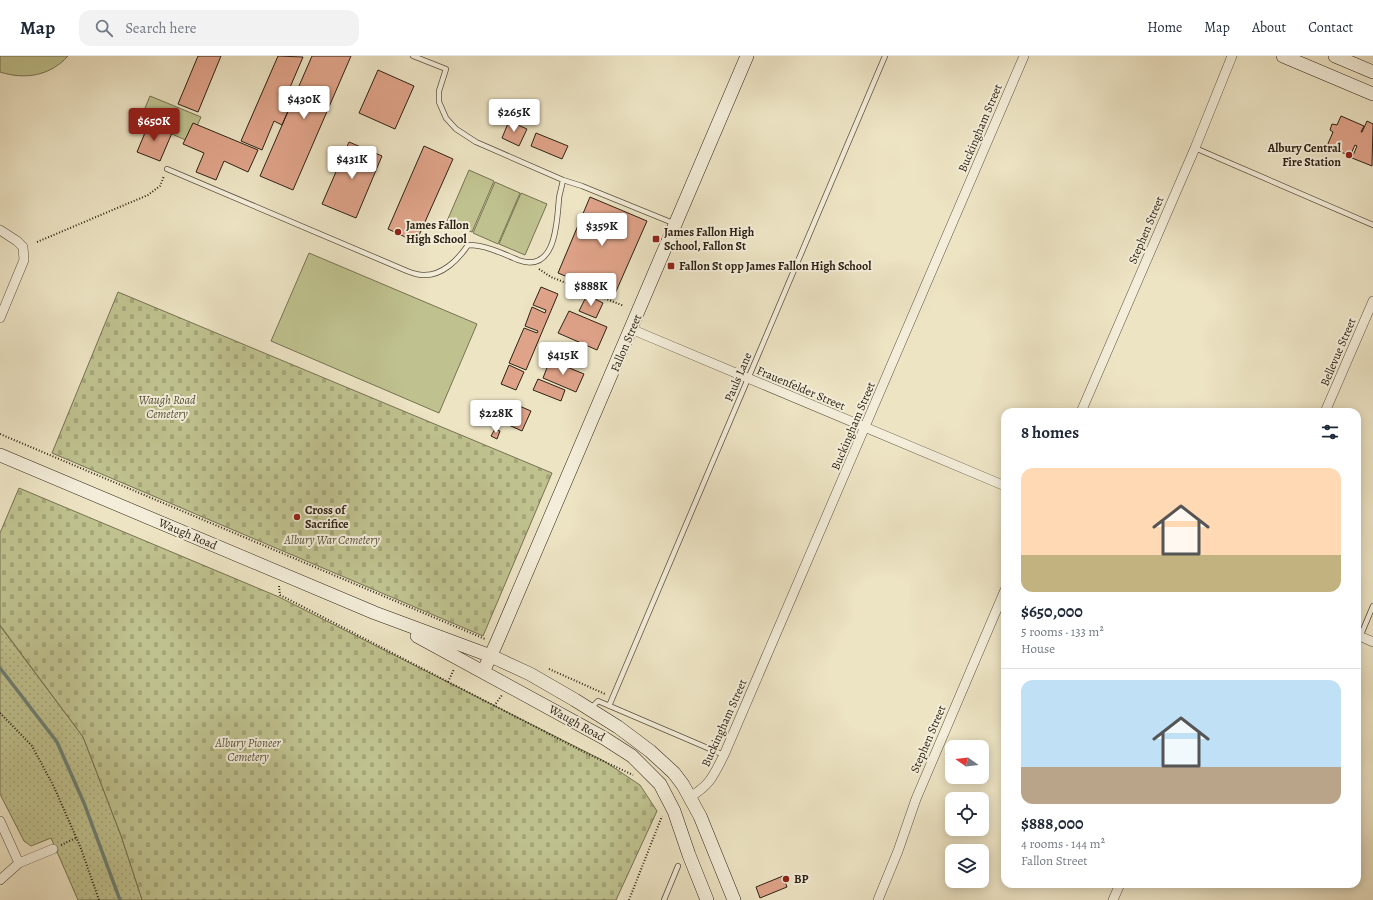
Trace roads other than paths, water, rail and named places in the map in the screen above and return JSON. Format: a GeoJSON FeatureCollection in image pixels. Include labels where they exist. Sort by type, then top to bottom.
{"type":"FeatureCollection","features":[{"type":"Feature","properties":{"kind":"main road","name":"Fallon Street"},"geometry":{"type":"LineString","coordinates":[[483,672],[631,330],[747,56]]}},
{"type":"Feature","properties":{"kind":"main road"},"geometry":{"type":"LineString","coordinates":[[1283,56],[1373,94]]}},
{"type":"Feature","properties":{"kind":"main road"},"geometry":{"type":"LineString","coordinates":[[1335,56],[1373,72]]}},
{"type":"Feature","properties":{"kind":"main road","name":"Waugh Road"},"geometry":{"type":"LineString","coordinates":[[0,456],[375,614],[491,656],[530,674],[618,726],[650,751],[674,773],[690,797],[700,816],[734,900]]}},
{"type":"Feature","properties":{"kind":"main road","name":"Waugh Road"},"geometry":{"type":"LineString","coordinates":[[375,614],[604,738],[632,756],[660,784],[670,804],[707,900]]}},
{"type":"Feature","properties":{"kind":"street","name":"Buckingham Street"},"geometry":{"type":"LineString","coordinates":[[690,797],[704,788],[712,778],[724,755],[1024,56]]}},
{"type":"Feature","properties":{"kind":"street","name":"Stephen Street"},"geometry":{"type":"LineString","coordinates":[[1083,408],[1195,148],[1232,56]]}},
{"type":"Feature","properties":{"kind":"street"},"geometry":{"type":"LineString","coordinates":[[0,230],[17,240],[23,247],[24,260],[0,318]]}},
{"type":"Feature","properties":{"kind":"street","name":"Bellevue Street"},"geometry":{"type":"LineString","coordinates":[[1327,408],[1373,301]]}},
{"type":"Feature","properties":{"kind":"street","name":"Frauenfelder Street"},"geometry":{"type":"LineString","coordinates":[[631,330],[1001,484]]}},
{"type":"Feature","properties":{"kind":"street","name":"Stephen Street"},"geometry":{"type":"LineString","coordinates":[[878,900],[898,851],[916,799],[1001,599]]}},
{"type":"Feature","properties":{"kind":"street"},"geometry":{"type":"LineString","coordinates":[[1361,637],[1373,642]]}},
{"type":"Feature","properties":{"kind":"street"},"geometry":{"type":"LineString","coordinates":[[0,821],[19,863]]}},
{"type":"Feature","properties":{"kind":"street"},"geometry":{"type":"LineString","coordinates":[[0,880],[19,863],[53,849]]}},
{"type":"Feature","properties":{"kind":"street"},"geometry":{"type":"LineString","coordinates":[[1113,900],[1118,888]]}},
{"type":"Feature","properties":{"kind":"lane"},"geometry":{"type":"LineString","coordinates":[[413,56],[446,69],[439,91],[439,102],[446,118],[456,129],[476,142],[563,180],[582,186],[675,224]]}},
{"type":"Feature","properties":{"kind":"lane","name":"Pauls Lane"},"geometry":{"type":"LineString","coordinates":[[609,706],[885,56]]}},
{"type":"Feature","properties":{"kind":"lane"},"geometry":{"type":"LineString","coordinates":[[1195,148],[1373,225]]}},
{"type":"Feature","properties":{"kind":"lane"},"geometry":{"type":"LineString","coordinates":[[168,169],[408,272],[423,275],[436,273],[448,266],[461,255],[468,245],[479,245],[530,263],[539,260],[553,244],[559,196],[563,180]]}},
{"type":"Feature","properties":{"kind":"lane"},"geometry":{"type":"LineString","coordinates":[[1361,630],[1373,606]]}},
{"type":"Feature","properties":{"kind":"lane","name":"Waugh Road"},"geometry":{"type":"LineString","coordinates":[[590,710],[598,701],[724,755]]}},
{"type":"Feature","properties":{"kind":"lane"},"geometry":{"type":"LineString","coordinates":[[664,900],[678,866]]}},
{"type":"Feature","properties":{"kind":"waterway"},"geometry":{"type":"LineString","coordinates":[[0,668],[57,742],[84,803],[120,900]]}},
{"type":"Feature","properties":{"kind":"place","name":"Albury Central Fire Station"},"geometry":{"type":"Point","coordinates":[1349,155]}},
{"type":"Feature","properties":{"kind":"place","name":"James Fallon High School"},"geometry":{"type":"Point","coordinates":[398,232]}},
{"type":"Feature","properties":{"kind":"place","name":"James Fallon High School, Fallon St"},"geometry":{"type":"Point","coordinates":[656,239]}},
{"type":"Feature","properties":{"kind":"place","name":"Fallon St opp James Fallon High School"},"geometry":{"type":"Point","coordinates":[671,266]}},
{"type":"Feature","properties":{"kind":"place","name":"Cross of Sacrifice"},"geometry":{"type":"Point","coordinates":[297,517]}},
{"type":"Feature","properties":{"kind":"place","name":"BP"},"geometry":{"type":"Point","coordinates":[786,879]}},
{"type":"Feature","properties":{"kind":"park label","name":"Waugh Road Cemetery"},"geometry":{"type":"Point","coordinates":[167,407]}},
{"type":"Feature","properties":{"kind":"park label","name":"Albury War Cemetery"},"geometry":{"type":"Point","coordinates":[332,540]}},
{"type":"Feature","properties":{"kind":"park label","name":"Albury Pioneer Cemetery"},"geometry":{"type":"Point","coordinates":[248,750]}}]}
